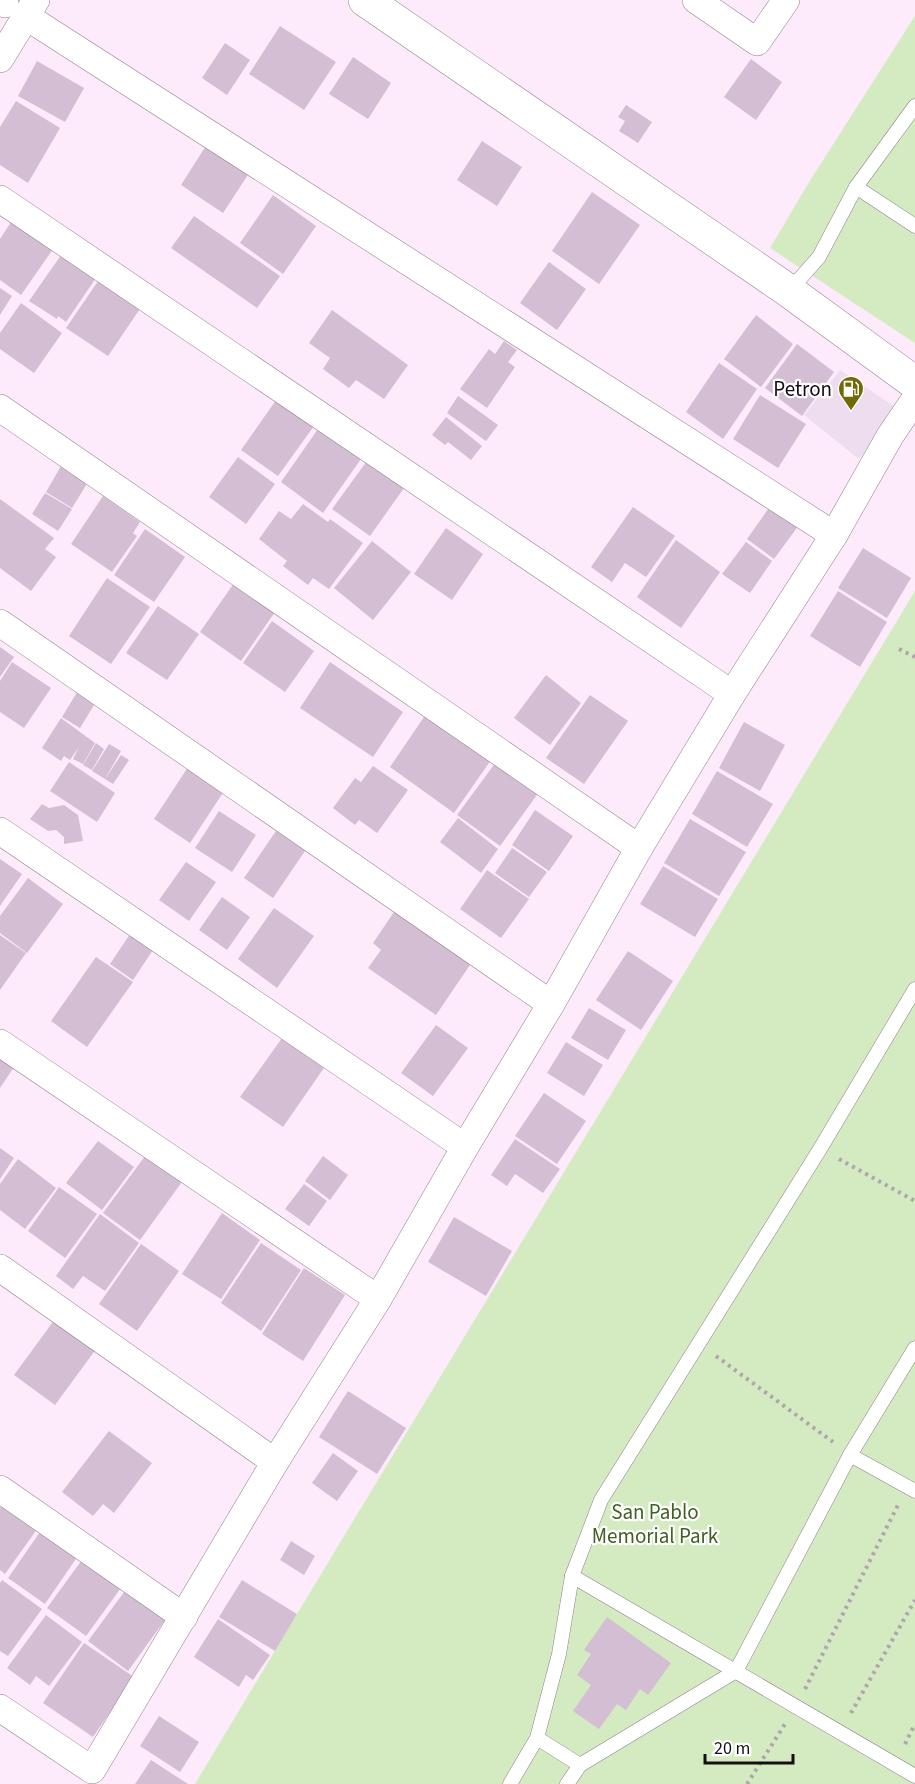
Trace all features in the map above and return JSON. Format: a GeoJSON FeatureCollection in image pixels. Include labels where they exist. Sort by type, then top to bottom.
{"type":"FeatureCollection","features":[{"type":"Feature","properties":{"kind":"street"},"geometry":{"type":"LineString","coordinates":[[696,0],[757,42],[786,0]]}},
{"type":"Feature","properties":{"kind":"street"},"geometry":{"type":"LineString","coordinates":[[368,1],[789,291],[915,382]]}},
{"type":"Feature","properties":{"kind":"street"},"geometry":{"type":"LineString","coordinates":[[0,59],[17,6],[834,535]]}},
{"type":"Feature","properties":{"kind":"street"},"geometry":{"type":"LineString","coordinates":[[0,199],[732,694]]}},
{"type":"Feature","properties":{"kind":"street"},"geometry":{"type":"LineString","coordinates":[[0,1708],[92,1770],[275,1462],[378,1299],[465,1147],[551,1004],[639,848],[732,694],[834,535],[890,436],[915,399]]}},
{"type":"Feature","properties":{"kind":"street"},"geometry":{"type":"LineString","coordinates":[[0,408],[639,848]]}},
{"type":"Feature","properties":{"kind":"street"},"geometry":{"type":"LineString","coordinates":[[0,623],[551,1004]]}},
{"type":"Feature","properties":{"kind":"street"},"geometry":{"type":"LineString","coordinates":[[0,831],[465,1147]]}},
{"type":"Feature","properties":{"kind":"street"},"geometry":{"type":"LineString","coordinates":[[0,1043],[378,1299]]}},
{"type":"Feature","properties":{"kind":"street"},"geometry":{"type":"LineString","coordinates":[[0,1268],[275,1462]]}},
{"type":"Feature","properties":{"kind":"street"},"geometry":{"type":"LineString","coordinates":[[0,1489],[184,1617]]}},
{"type":"Feature","properties":{"kind":"lane"},"geometry":{"type":"LineString","coordinates":[[789,291],[819,257],[856,187],[915,106]]}},
{"type":"Feature","properties":{"kind":"lane"},"geometry":{"type":"LineString","coordinates":[[856,187],[915,226]]}},
{"type":"Feature","properties":{"kind":"lane"},"geometry":{"type":"LineString","coordinates":[[510,1784],[537,1738],[559,1654],[572,1575],[602,1500],[820,1149],[915,989]]}},
{"type":"Feature","properties":{"kind":"lane"},"geometry":{"type":"LineString","coordinates":[[567,1784],[580,1765],[736,1671],[850,1455],[915,1348]]}},
{"type":"Feature","properties":{"kind":"lane"},"geometry":{"type":"LineString","coordinates":[[850,1455],[911,1489]]}},
{"type":"Feature","properties":{"kind":"lane"},"geometry":{"type":"LineString","coordinates":[[572,1575],[915,1776]]}},
{"type":"Feature","properties":{"kind":"lane"},"geometry":{"type":"LineString","coordinates":[[537,1738],[580,1765]]}},
{"type":"Feature","properties":{"kind":"path"},"geometry":{"type":"LineString","coordinates":[[899,649],[915,657]]}},
{"type":"Feature","properties":{"kind":"path"},"geometry":{"type":"LineString","coordinates":[[820,1149],[915,1201]]}},
{"type":"Feature","properties":{"kind":"path"},"geometry":{"type":"LineString","coordinates":[[699,1343],[850,1455]]}},
{"type":"Feature","properties":{"kind":"path"},"geometry":{"type":"LineString","coordinates":[[747,1784],[796,1706],[911,1489]]}},
{"type":"Feature","properties":{"kind":"path"},"geometry":{"type":"LineString","coordinates":[[841,1732],[915,1600]]}},
{"type":"Feature","properties":{"kind":"shaded area","name":"Petron"},"geometry":{"type":"Polygon","coordinates":[[[840,370],[898,409],[859,459],[804,415],[840,370]]]}},
{"type":"Feature","properties":{"kind":"green space"},"geometry":{"type":"Polygon","coordinates":[[[915,16],[915,343],[770,248],[811,179],[915,16]]]}},
{"type":"Feature","properties":{"kind":"green space","name":"San Pablo Memorial Park"},"geometry":{"type":"Polygon","coordinates":[[[915,591],[915,1784],[195,1784],[297,1614],[915,591]]]}},
{"type":"Feature","properties":{"kind":"building"},"geometry":{"type":"Polygon","coordinates":[[[280,26],[336,62],[304,110],[249,74],[280,26]]]}},
{"type":"Feature","properties":{"kind":"building"},"geometry":{"type":"Polygon","coordinates":[[[225,43],[250,60],[227,95],[202,78],[225,43]]]}},
{"type":"Feature","properties":{"kind":"building"},"geometry":{"type":"Polygon","coordinates":[[[353,57],[391,83],[368,119],[329,94],[353,57]]]}},
{"type":"Feature","properties":{"kind":"building"},"geometry":{"type":"Polygon","coordinates":[[[751,59],[782,82],[756,120],[724,97],[751,59]]]}},
{"type":"Feature","properties":{"kind":"building"},"geometry":{"type":"Polygon","coordinates":[[[37,61],[84,88],[65,122],[18,96],[37,61]]]}},
{"type":"Feature","properties":{"kind":"building"},"geometry":{"type":"Polygon","coordinates":[[[16,101],[60,128],[28,183],[0,165],[0,127],[16,101]]]}},
{"type":"Feature","properties":{"kind":"building"},"geometry":{"type":"Polygon","coordinates":[[[626,105],[652,122],[638,143],[619,131],[625,121],[618,117],[626,105]]]}},
{"type":"Feature","properties":{"kind":"building"},"geometry":{"type":"Polygon","coordinates":[[[211,138],[253,167],[223,213],[181,185],[211,138]]]}},
{"type":"Feature","properties":{"kind":"building"},"geometry":{"type":"Polygon","coordinates":[[[482,141],[522,167],[497,206],[457,180],[482,141]]]}},
{"type":"Feature","properties":{"kind":"building"},"geometry":{"type":"Polygon","coordinates":[[[592,192],[640,225],[599,284],[552,251],[592,192]]]}},
{"type":"Feature","properties":{"kind":"building"},"geometry":{"type":"Polygon","coordinates":[[[273,195],[316,226],[283,274],[240,243],[273,195]]]}},
{"type":"Feature","properties":{"kind":"building"},"geometry":{"type":"Polygon","coordinates":[[[17,213],[58,242],[21,295],[0,280],[0,239],[17,213]]]}},
{"type":"Feature","properties":{"kind":"building"},"geometry":{"type":"Polygon","coordinates":[[[194,216],[280,276],[257,308],[171,248],[194,216]]]}},
{"type":"Feature","properties":{"kind":"building"},"geometry":{"type":"Polygon","coordinates":[[[66,248],[100,272],[66,322],[58,316],[57,319],[29,301],[66,248]]]}},
{"type":"Feature","properties":{"kind":"building"},"geometry":{"type":"Polygon","coordinates":[[[549,262],[586,289],[557,330],[520,303],[549,262]]]}},
{"type":"Feature","properties":{"kind":"building"},"geometry":{"type":"Polygon","coordinates":[[[105,271],[146,300],[108,356],[66,328],[105,271]]]}},
{"type":"Feature","properties":{"kind":"building"},"geometry":{"type":"Polygon","coordinates":[[[0,288],[12,296],[0,315],[0,288]]]}},
{"type":"Feature","properties":{"kind":"building"},"geometry":{"type":"Polygon","coordinates":[[[21,303],[62,333],[34,373],[0,349],[0,333],[21,303]]]}},
{"type":"Feature","properties":{"kind":"building"},"geometry":{"type":"Polygon","coordinates":[[[332,310],[408,365],[384,399],[356,380],[349,388],[323,369],[330,358],[309,343],[332,310]]]}},
{"type":"Feature","properties":{"kind":"building"},"geometry":{"type":"Polygon","coordinates":[[[756,315],[793,344],[761,387],[724,359],[756,315]]]}},
{"type":"Feature","properties":{"kind":"building"},"geometry":{"type":"Polygon","coordinates":[[[504,341],[517,350],[508,362],[515,367],[487,408],[460,389],[489,349],[495,354],[504,341]]]}},
{"type":"Feature","properties":{"kind":"building"},"geometry":{"type":"Polygon","coordinates":[[[797,344],[834,372],[802,416],[765,388],[797,344]]]}},
{"type":"Feature","properties":{"kind":"building"},"geometry":{"type":"Polygon","coordinates":[[[719,363],[757,389],[723,439],[686,412],[719,363]]]}},
{"type":"Feature","properties":{"kind":"building"},"geometry":{"type":"Polygon","coordinates":[[[281,393],[319,419],[278,476],[241,450],[281,393]]]}},
{"type":"Feature","properties":{"kind":"building"},"geometry":{"type":"Polygon","coordinates":[[[760,395],[806,424],[778,468],[733,439],[760,395]]]}},
{"type":"Feature","properties":{"kind":"building"},"geometry":{"type":"Polygon","coordinates":[[[458,396],[498,425],[486,441],[447,413],[458,396]]]}},
{"type":"Feature","properties":{"kind":"building"},"geometry":{"type":"Polygon","coordinates":[[[446,417],[482,446],[471,460],[448,442],[445,445],[432,435],[446,417]]]}},
{"type":"Feature","properties":{"kind":"building"},"geometry":{"type":"Polygon","coordinates":[[[318,429],[361,459],[323,513],[281,482],[318,429]]]}},
{"type":"Feature","properties":{"kind":"building"},"geometry":{"type":"Polygon","coordinates":[[[372,454],[409,481],[370,536],[332,509],[372,454]]]}},
{"type":"Feature","properties":{"kind":"building"},"geometry":{"type":"Polygon","coordinates":[[[238,457],[275,484],[246,524],[209,497],[238,457]]]}},
{"type":"Feature","properties":{"kind":"building"},"geometry":{"type":"Polygon","coordinates":[[[61,466],[88,482],[72,508],[46,492],[61,466]]]}},
{"type":"Feature","properties":{"kind":"building"},"geometry":{"type":"Polygon","coordinates":[[[45,493],[72,509],[58,531],[32,514],[45,493]]]}},
{"type":"Feature","properties":{"kind":"building"},"geometry":{"type":"Polygon","coordinates":[[[103,496],[140,522],[133,533],[137,536],[112,572],[71,544],[103,496]]]}},
{"type":"Feature","properties":{"kind":"building"},"geometry":{"type":"Polygon","coordinates":[[[0,499],[54,538],[45,549],[56,557],[31,591],[0,568],[0,499]]]}},
{"type":"Feature","properties":{"kind":"building"},"geometry":{"type":"Polygon","coordinates":[[[303,504],[328,522],[330,519],[363,543],[329,589],[313,578],[308,585],[283,566],[287,561],[259,539],[279,511],[291,519],[303,504]]]}},
{"type":"Feature","properties":{"kind":"building"},"geometry":{"type":"Polygon","coordinates":[[[771,505],[799,525],[774,559],[747,539],[771,505]]]}},
{"type":"Feature","properties":{"kind":"building"},"geometry":{"type":"Polygon","coordinates":[[[633,507],[675,536],[646,577],[625,563],[612,582],[591,567],[633,507]]]}},
{"type":"Feature","properties":{"kind":"building"},"geometry":{"type":"Polygon","coordinates":[[[446,528],[483,554],[452,600],[414,574],[446,528]]]}},
{"type":"Feature","properties":{"kind":"building"},"geometry":{"type":"Polygon","coordinates":[[[145,529],[185,557],[154,602],[114,575],[145,529]]]}},
{"type":"Feature","properties":{"kind":"building"},"geometry":{"type":"Polygon","coordinates":[[[676,540],[720,572],[681,628],[637,597],[676,540]]]}},
{"type":"Feature","properties":{"kind":"building"},"geometry":{"type":"Polygon","coordinates":[[[372,541],[411,572],[373,620],[334,588],[372,541]]]}},
{"type":"Feature","properties":{"kind":"building"},"geometry":{"type":"Polygon","coordinates":[[[746,542],[772,561],[750,593],[722,574],[746,542]]]}},
{"type":"Feature","properties":{"kind":"building"},"geometry":{"type":"Polygon","coordinates":[[[863,548],[911,578],[887,618],[838,588],[863,548]]]}},
{"type":"Feature","properties":{"kind":"building"},"geometry":{"type":"Polygon","coordinates":[[[107,578],[150,607],[111,664],[69,636],[107,578]]]}},
{"type":"Feature","properties":{"kind":"building"},"geometry":{"type":"Polygon","coordinates":[[[234,583],[275,612],[241,661],[200,632],[234,583]]]}},
{"type":"Feature","properties":{"kind":"building"},"geometry":{"type":"Polygon","coordinates":[[[838,591],[887,622],[860,667],[810,636],[838,591]]]}},
{"type":"Feature","properties":{"kind":"building"},"geometry":{"type":"Polygon","coordinates":[[[158,606],[199,634],[167,680],[126,653],[158,606]]]}},
{"type":"Feature","properties":{"kind":"building"},"geometry":{"type":"Polygon","coordinates":[[[272,621],[314,651],[285,692],[243,663],[272,621]]]}},
{"type":"Feature","properties":{"kind":"building"},"geometry":{"type":"Polygon","coordinates":[[[0,647],[14,657],[0,677],[0,647]]]}},
{"type":"Feature","properties":{"kind":"building"},"geometry":{"type":"Polygon","coordinates":[[[12,662],[51,688],[24,728],[0,712],[0,681],[12,662]]]}},
{"type":"Feature","properties":{"kind":"building"},"geometry":{"type":"Polygon","coordinates":[[[330,662],[403,712],[373,757],[300,708],[330,662]]]}},
{"type":"Feature","properties":{"kind":"building"},"geometry":{"type":"Polygon","coordinates":[[[546,675],[581,703],[550,745],[514,718],[546,675]]]}},
{"type":"Feature","properties":{"kind":"building"},"geometry":{"type":"Polygon","coordinates":[[[79,689],[97,700],[80,728],[62,717],[79,689]]]}},
{"type":"Feature","properties":{"kind":"building"},"geometry":{"type":"Polygon","coordinates":[[[590,695],[628,721],[584,784],[546,758],[590,695]]]}},
{"type":"Feature","properties":{"kind":"building"},"geometry":{"type":"Polygon","coordinates":[[[426,714],[491,760],[454,813],[390,767],[426,714]]]}},
{"type":"Feature","properties":{"kind":"building"},"geometry":{"type":"Polygon","coordinates":[[[61,718],[95,743],[83,764],[73,759],[79,747],[70,760],[64,756],[61,761],[42,748],[61,718]]]}},
{"type":"Feature","properties":{"kind":"building"},"geometry":{"type":"Polygon","coordinates":[[[744,722],[785,745],[760,791],[719,768],[744,722]]]}},
{"type":"Feature","properties":{"kind":"building"},"geometry":{"type":"Polygon","coordinates":[[[96,743],[104,749],[92,770],[83,765],[96,743]]]}},
{"type":"Feature","properties":{"kind":"building"},"geometry":{"type":"Polygon","coordinates":[[[109,744],[121,751],[105,779],[92,771],[109,744]]]}},
{"type":"Feature","properties":{"kind":"building"},"geometry":{"type":"Polygon","coordinates":[[[121,755],[129,760],[113,784],[105,779],[121,755]]]}},
{"type":"Feature","properties":{"kind":"building"},"geometry":{"type":"Polygon","coordinates":[[[192,761],[228,785],[190,843],[154,819],[192,761]]]}},
{"type":"Feature","properties":{"kind":"building"},"geometry":{"type":"Polygon","coordinates":[[[69,762],[115,793],[97,822],[50,791],[69,762]]]}},
{"type":"Feature","properties":{"kind":"building"},"geometry":{"type":"Polygon","coordinates":[[[496,762],[539,792],[500,846],[457,815],[496,762]]]}},
{"type":"Feature","properties":{"kind":"building"},"geometry":{"type":"Polygon","coordinates":[[[373,766],[408,790],[377,833],[359,820],[355,825],[333,808],[355,778],[361,782],[373,766]]]}},
{"type":"Feature","properties":{"kind":"building"},"geometry":{"type":"Polygon","coordinates":[[[717,771],[773,804],[747,847],[692,814],[717,771]]]}},
{"type":"Feature","properties":{"kind":"building"},"geometry":{"type":"Polygon","coordinates":[[[42,804],[49,808],[64,805],[78,815],[83,841],[64,844],[64,837],[56,830],[48,831],[30,819],[42,804]]]}},
{"type":"Feature","properties":{"kind":"building"},"geometry":{"type":"Polygon","coordinates":[[[535,810],[573,836],[549,871],[512,845],[535,810]]]}},
{"type":"Feature","properties":{"kind":"building"},"geometry":{"type":"Polygon","coordinates":[[[219,811],[256,835],[232,872],[195,848],[219,811]]]}},
{"type":"Feature","properties":{"kind":"building"},"geometry":{"type":"Polygon","coordinates":[[[458,818],[498,849],[481,873],[440,842],[458,818]]]}},
{"type":"Feature","properties":{"kind":"building"},"geometry":{"type":"Polygon","coordinates":[[[690,819],[746,852],[719,896],[664,863],[690,819]]]}},
{"type":"Feature","properties":{"kind":"building"},"geometry":{"type":"Polygon","coordinates":[[[276,831],[305,851],[273,898],[244,878],[276,831]]]}},
{"type":"Feature","properties":{"kind":"building"},"geometry":{"type":"Polygon","coordinates":[[[512,848],[547,872],[529,897],[495,873],[512,848]]]}},
{"type":"Feature","properties":{"kind":"building"},"geometry":{"type":"Polygon","coordinates":[[[0,859],[22,874],[0,906],[0,859]]]}},
{"type":"Feature","properties":{"kind":"building"},"geometry":{"type":"Polygon","coordinates":[[[186,862],[216,882],[189,921],[159,900],[186,862]]]}},
{"type":"Feature","properties":{"kind":"building"},"geometry":{"type":"Polygon","coordinates":[[[663,866],[718,899],[695,937],[640,904],[663,866]]]}},
{"type":"Feature","properties":{"kind":"building"},"geometry":{"type":"Polygon","coordinates":[[[487,870],[529,899],[501,938],[460,909],[487,870]]]}},
{"type":"Feature","properties":{"kind":"building"},"geometry":{"type":"Polygon","coordinates":[[[28,878],[63,904],[27,953],[0,933],[0,916],[28,878]]]}},
{"type":"Feature","properties":{"kind":"building"},"geometry":{"type":"Polygon","coordinates":[[[222,897],[250,917],[227,950],[199,930],[222,897]]]}},
{"type":"Feature","properties":{"kind":"building"},"geometry":{"type":"Polygon","coordinates":[[[274,908],[314,936],[277,988],[238,959],[274,908]]]}},
{"type":"Feature","properties":{"kind":"building"},"geometry":{"type":"Polygon","coordinates":[[[396,909],[472,962],[436,1015],[368,968],[381,950],[373,943],[396,909]]]}},
{"type":"Feature","properties":{"kind":"building"},"geometry":{"type":"Polygon","coordinates":[[[130,934],[153,950],[133,980],[110,964],[130,934]]]}},
{"type":"Feature","properties":{"kind":"building"},"geometry":{"type":"Polygon","coordinates":[[[0,935],[26,953],[0,990],[0,935]]]}},
{"type":"Feature","properties":{"kind":"building"},"geometry":{"type":"Polygon","coordinates":[[[628,951],[673,981],[641,1030],[596,1000],[628,951]]]}},
{"type":"Feature","properties":{"kind":"building"},"geometry":{"type":"Polygon","coordinates":[[[96,957],[133,982],[87,1047],[51,1021],[96,957]]]}},
{"type":"Feature","properties":{"kind":"building"},"geometry":{"type":"Polygon","coordinates":[[[589,1008],[626,1030],[608,1060],[571,1038],[589,1008]]]}},
{"type":"Feature","properties":{"kind":"building"},"geometry":{"type":"Polygon","coordinates":[[[436,1025],[468,1048],[433,1096],[401,1073],[436,1025]]]}},
{"type":"Feature","properties":{"kind":"building"},"geometry":{"type":"Polygon","coordinates":[[[282,1038],[324,1068],[283,1127],[240,1097],[282,1038]]]}},
{"type":"Feature","properties":{"kind":"building"},"geometry":{"type":"Polygon","coordinates":[[[566,1042],[603,1065],[584,1096],[547,1073],[566,1042]]]}},
{"type":"Feature","properties":{"kind":"building"},"geometry":{"type":"Polygon","coordinates":[[[0,1054],[16,1064],[0,1088],[0,1054]]]}},
{"type":"Feature","properties":{"kind":"building"},"geometry":{"type":"Polygon","coordinates":[[[544,1093],[586,1121],[557,1164],[515,1136],[544,1093]]]}},
{"type":"Feature","properties":{"kind":"building"},"geometry":{"type":"Polygon","coordinates":[[[515,1139],[560,1169],[543,1193],[515,1174],[507,1186],[491,1175],[515,1139]]]}},
{"type":"Feature","properties":{"kind":"building"},"geometry":{"type":"Polygon","coordinates":[[[98,1141],[134,1167],[102,1210],[66,1183],[98,1141]]]}},
{"type":"Feature","properties":{"kind":"building"},"geometry":{"type":"Polygon","coordinates":[[[0,1148],[14,1158],[0,1179],[0,1148]]]}},
{"type":"Feature","properties":{"kind":"building"},"geometry":{"type":"Polygon","coordinates":[[[148,1152],[184,1179],[140,1240],[103,1213],[148,1152]]]}},
{"type":"Feature","properties":{"kind":"building"},"geometry":{"type":"Polygon","coordinates":[[[323,1156],[348,1175],[330,1200],[305,1181],[323,1156]]]}},
{"type":"Feature","properties":{"kind":"building"},"geometry":{"type":"Polygon","coordinates":[[[18,1159],[56,1188],[25,1229],[0,1210],[0,1184],[18,1159]]]}},
{"type":"Feature","properties":{"kind":"building"},"geometry":{"type":"Polygon","coordinates":[[[304,1184],[327,1201],[309,1226],[285,1209],[304,1184]]]}},
{"type":"Feature","properties":{"kind":"building"},"geometry":{"type":"Polygon","coordinates":[[[59,1187],[97,1214],[65,1258],[28,1231],[59,1187]]]}},
{"type":"Feature","properties":{"kind":"building"},"geometry":{"type":"Polygon","coordinates":[[[222,1213],[260,1240],[221,1299],[182,1274],[222,1213]]]}},
{"type":"Feature","properties":{"kind":"building"},"geometry":{"type":"Polygon","coordinates":[[[100,1214],[139,1243],[105,1291],[83,1276],[73,1289],[56,1276],[100,1214]]]}},
{"type":"Feature","properties":{"kind":"building"},"geometry":{"type":"Polygon","coordinates":[[[454,1217],[512,1251],[486,1296],[428,1262],[454,1217]]]}},
{"type":"Feature","properties":{"kind":"building"},"geometry":{"type":"Polygon","coordinates":[[[261,1243],[301,1270],[261,1331],[221,1303],[261,1243]]]}},
{"type":"Feature","properties":{"kind":"building"},"geometry":{"type":"Polygon","coordinates":[[[141,1244],[179,1271],[137,1331],[99,1304],[141,1244]]]}},
{"type":"Feature","properties":{"kind":"building"},"geometry":{"type":"Polygon","coordinates":[[[304,1268],[345,1295],[303,1361],[262,1334],[304,1268]]]}},
{"type":"Feature","properties":{"kind":"building"},"geometry":{"type":"Polygon","coordinates":[[[58,1315],[99,1345],[55,1405],[14,1375],[58,1315]]]}},
{"type":"Feature","properties":{"kind":"building"},"geometry":{"type":"Polygon","coordinates":[[[348,1391],[406,1428],[377,1474],[319,1437],[348,1391]]]}},
{"type":"Feature","properties":{"kind":"building"},"geometry":{"type":"Polygon","coordinates":[[[109,1431],[152,1463],[114,1513],[103,1504],[93,1516],[62,1492],[109,1431]]]}},
{"type":"Feature","properties":{"kind":"building"},"geometry":{"type":"Polygon","coordinates":[[[333,1453],[358,1471],[337,1501],[312,1483],[333,1453]]]}},
{"type":"Feature","properties":{"kind":"building"},"geometry":{"type":"Polygon","coordinates":[[[6,1500],[40,1525],[5,1574],[0,1570],[0,1508],[6,1500]]]}},
{"type":"Feature","properties":{"kind":"building"},"geometry":{"type":"Polygon","coordinates":[[[47,1522],[84,1547],[45,1604],[8,1578],[47,1522]]]}},
{"type":"Feature","properties":{"kind":"building"},"geometry":{"type":"Polygon","coordinates":[[[291,1541],[315,1556],[304,1575],[280,1560],[291,1541]]]}},
{"type":"Feature","properties":{"kind":"building"},"geometry":{"type":"Polygon","coordinates":[[[87,1553],[126,1581],[86,1636],[47,1608],[87,1553]]]}},
{"type":"Feature","properties":{"kind":"building"},"geometry":{"type":"Polygon","coordinates":[[[2,1580],[42,1609],[8,1656],[0,1651],[0,1583],[2,1580]]]}},
{"type":"Feature","properties":{"kind":"building"},"geometry":{"type":"Polygon","coordinates":[[[242,1580],[297,1614],[275,1651],[219,1617],[242,1580]]]}},
{"type":"Feature","properties":{"kind":"building"},"geometry":{"type":"Polygon","coordinates":[[[130,1584],[170,1613],[128,1671],[88,1641],[130,1584]]]}},
{"type":"Feature","properties":{"kind":"building"},"geometry":{"type":"Polygon","coordinates":[[[46,1615],[82,1642],[49,1686],[36,1676],[30,1685],[7,1668],[46,1615]]]}},
{"type":"Feature","properties":{"kind":"building"},"geometry":{"type":"Polygon","coordinates":[[[607,1617],[671,1663],[648,1695],[640,1689],[626,1710],[617,1704],[599,1729],[573,1711],[591,1685],[577,1675],[591,1654],[584,1650],[607,1617]]]}},
{"type":"Feature","properties":{"kind":"building"},"geometry":{"type":"Polygon","coordinates":[[[218,1619],[270,1655],[253,1680],[246,1675],[239,1687],[194,1657],[218,1619]]]}},
{"type":"Feature","properties":{"kind":"building"},"geometry":{"type":"Polygon","coordinates":[[[84,1643],[134,1677],[93,1737],[43,1703],[84,1643]]]}},
{"type":"Feature","properties":{"kind":"building"},"geometry":{"type":"Polygon","coordinates":[[[159,1716],[199,1742],[180,1772],[140,1746],[159,1716]]]}},
{"type":"Feature","properties":{"kind":"building"},"geometry":{"type":"Polygon","coordinates":[[[151,1760],[188,1784],[135,1784],[151,1760]]]}},
{"type":"Feature","properties":{"kind":"place","name":"Petron"},"geometry":{"type":"Point","coordinates":[851,412]}}]}
